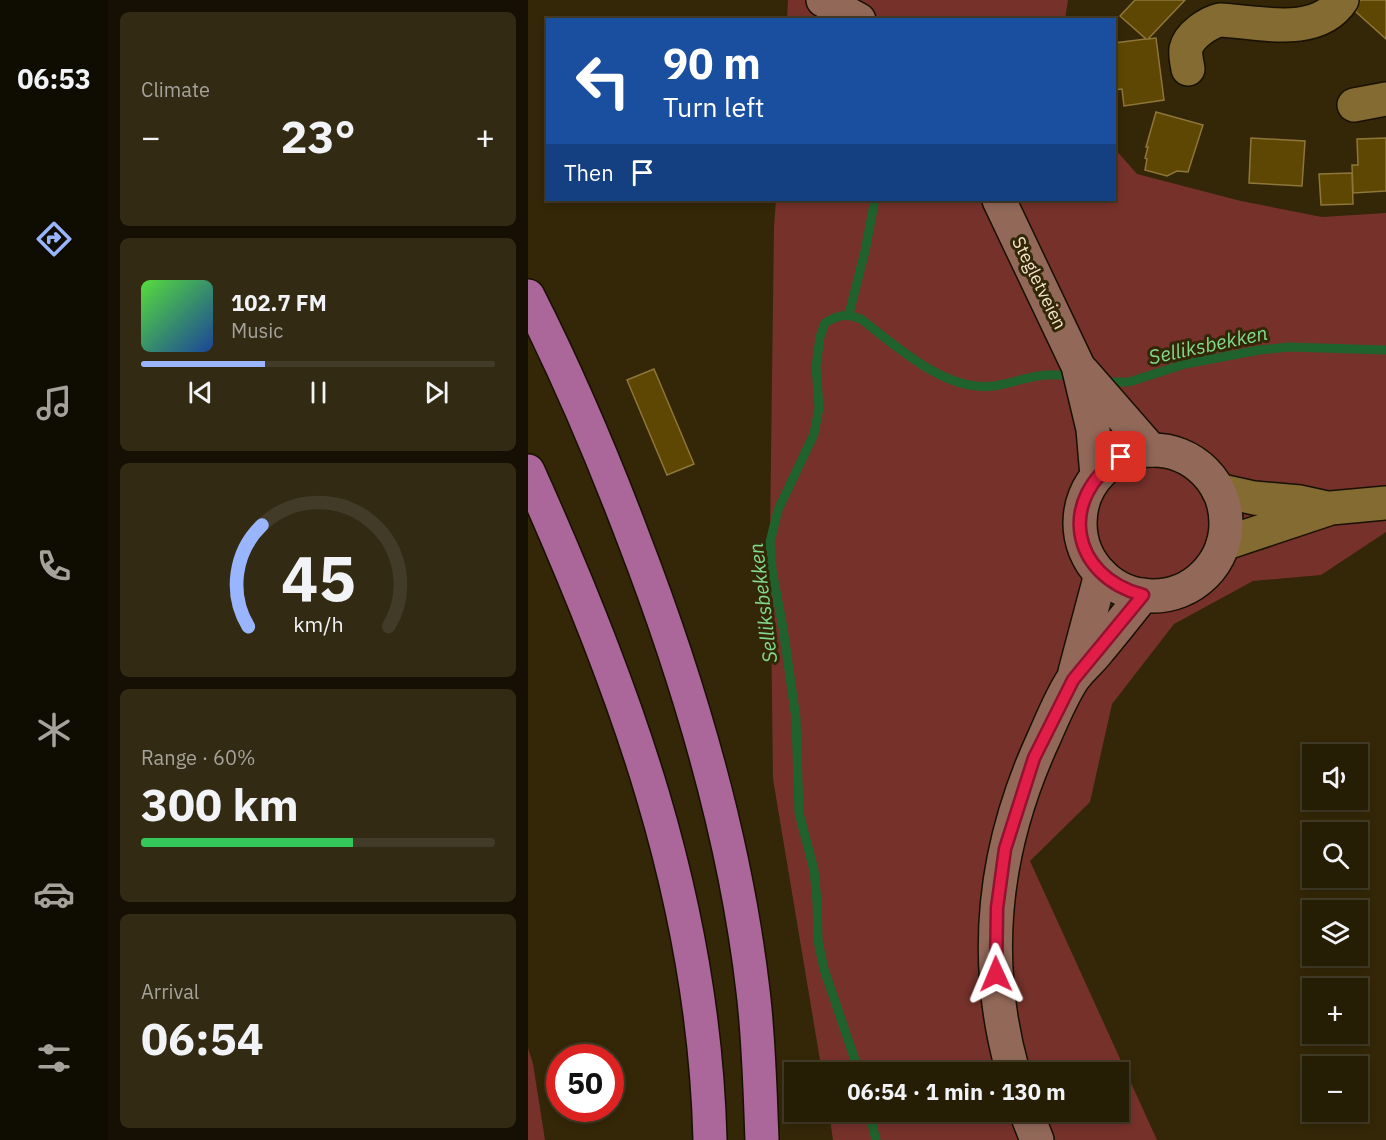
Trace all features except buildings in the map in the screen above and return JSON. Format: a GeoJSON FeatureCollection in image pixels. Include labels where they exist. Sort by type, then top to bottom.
{"type":"FeatureCollection","features":[{"type":"Feature","properties":{"kind":"highway"},"geometry":{"type":"LineString","coordinates":[[528,296],[605,463],[670,636],[705,751],[731,858],[753,990],[762,1140]]}},
{"type":"Feature","properties":{"kind":"highway"},"geometry":{"type":"LineString","coordinates":[[528,471],[584,598],[613,674],[657,807],[688,931],[699,997],[709,1095],[710,1140]]}},
{"type":"Feature","properties":{"kind":"main road"},"geometry":{"type":"LineString","coordinates":[[823,0],[855,18]]}},
{"type":"Feature","properties":{"kind":"main road","name":"Stegletveien"},"geometry":{"type":"LineString","coordinates":[[999,201],[1078,366],[1089,409],[1096,464]]}},
{"type":"Feature","properties":{"kind":"main road","name":"Stegletveien"},"geometry":{"type":"LineString","coordinates":[[1078,366],[1144,442]]}},
{"type":"Feature","properties":{"kind":"main road"},"geometry":{"type":"LineString","coordinates":[[1144,442],[1191,460],[1211,478],[1218,490],[1226,516],[1223,544],[1209,570],[1186,588],[1172,593],[1143,595],[1113,584],[1101,574],[1086,552],[1080,526],[1084,499],[1096,464],[1136,452],[1144,442]]}},
{"type":"Feature","properties":{"kind":"main road"},"geometry":{"type":"LineString","coordinates":[[1011,1062],[997,992],[995,938],[999,883],[1005,849],[1034,758],[1073,680],[1101,574]]}},
{"type":"Feature","properties":{"kind":"main road"},"geometry":{"type":"LineString","coordinates":[[1073,680],[1143,595]]}},
{"type":"Feature","properties":{"kind":"main road"},"geometry":{"type":"LineString","coordinates":[[1030,1122],[1037,1140]]}},
{"type":"Feature","properties":{"kind":"street"},"geometry":{"type":"LineString","coordinates":[[1188,69],[1186,47],[1211,22],[1220,20],[1292,25],[1310,23],[1333,12],[1342,0]]}},
{"type":"Feature","properties":{"kind":"street"},"geometry":{"type":"LineString","coordinates":[[1354,105],[1386,99]]}},
{"type":"Feature","properties":{"kind":"street"},"geometry":{"type":"LineString","coordinates":[[1218,490],[1254,498],[1299,502],[1331,508]]}},
{"type":"Feature","properties":{"kind":"street"},"geometry":{"type":"LineString","coordinates":[[1223,544],[1331,508],[1386,503]]}},
{"type":"Feature","properties":{"kind":"shaded area"},"geometry":{"type":"Polygon","coordinates":[[[788,0],[1068,0],[1065,18],[787,18],[788,0]]]}},
{"type":"Feature","properties":{"kind":"shaded area"},"geometry":{"type":"Polygon","coordinates":[[[1116,150],[1137,174],[1241,201],[1322,217],[1386,213],[1386,532],[1321,575],[1253,581],[1174,624],[1112,704],[1090,802],[1030,861],[1121,1062],[820,1062],[773,779],[770,534],[776,201],[1116,201],[1116,150]]]}},
{"type":"Feature","properties":{"kind":"shaded area"},"geometry":{"type":"Polygon","coordinates":[[[528,1048],[533,1064],[545,1140],[528,1140],[528,1048]]]}},
{"type":"Feature","properties":{"kind":"shaded area"},"geometry":{"type":"Polygon","coordinates":[[[1129,1078],[1157,1140],[833,1140],[830,1122],[1129,1122],[1129,1078]]]}},
{"type":"Feature","properties":{"kind":"waterway"},"geometry":{"type":"LineString","coordinates":[[849,314],[874,204]]}},
{"type":"Feature","properties":{"kind":"waterway","name":"Selliksbekken"},"geometry":{"type":"LineString","coordinates":[[856,1062],[824,969],[818,941],[814,870],[799,813],[796,719],[772,570],[770,542],[778,510],[814,434],[819,408],[816,366],[820,337],[825,323],[838,317],[851,316],[861,319],[922,365],[957,382],[975,386],[993,386],[1041,375],[1074,377]]}},
{"type":"Feature","properties":{"kind":"waterway","name":"Selliksbekken"},"geometry":{"type":"LineString","coordinates":[[1105,382],[1129,382],[1185,364],[1259,350],[1289,347],[1386,350]]}},
{"type":"Feature","properties":{"kind":"waterway","name":"Selliksbekken"},"geometry":{"type":"LineString","coordinates":[[872,1122],[876,1140]]}},
{"type":"Feature","properties":{"kind":"route"},"geometry":{"type":"LineString","coordinates":[[996,974],[995,938],[999,883],[1005,849],[1034,758],[1073,680],[1143,595],[1113,584],[1101,574],[1086,552],[1082,539],[1080,526],[1084,499],[1097,476],[1121,457]]}}]}
